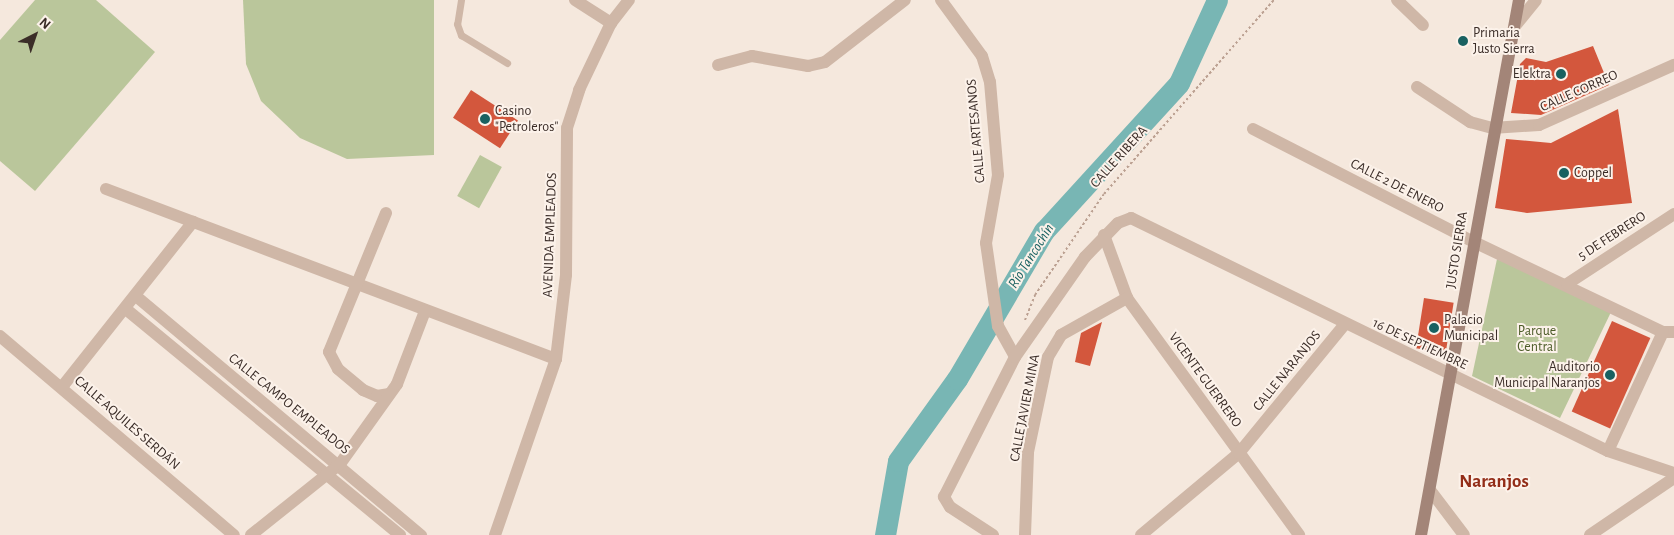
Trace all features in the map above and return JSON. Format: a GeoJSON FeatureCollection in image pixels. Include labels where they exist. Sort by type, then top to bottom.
{"type":"FeatureCollection","features":[{"type":"Feature","properties":{"kind":"main road","name":"JUSTO SIERRA"},"geometry":{"type":"LineString","coordinates":[[1421,535],[1452,376],[1492,128],[1516,26],[1519,0]]}},
{"type":"Feature","properties":{"kind":"street"},"geometry":{"type":"LineString","coordinates":[[575,0],[612,23]]}},
{"type":"Feature","properties":{"kind":"street","name":"AVENIDA EMPLEADOS"},"geometry":{"type":"LineString","coordinates":[[495,535],[556,359],[566,275],[567,128],[579,90],[612,23],[629,0]]}},
{"type":"Feature","properties":{"kind":"street"},"geometry":{"type":"LineString","coordinates":[[718,65],[752,56],[808,66],[825,62],[904,0]]}},
{"type":"Feature","properties":{"kind":"street","name":"CALLE ARTESANOS"},"geometry":{"type":"LineString","coordinates":[[941,0],[982,56],[990,82],[998,175],[986,243],[998,326],[1015,357]]}},
{"type":"Feature","properties":{"kind":"street"},"geometry":{"type":"LineString","coordinates":[[1397,0],[1422,25]]}},
{"type":"Feature","properties":{"kind":"street"},"geometry":{"type":"LineString","coordinates":[[1516,26],[1536,0]]}},
{"type":"Feature","properties":{"kind":"street","name":"CALLE CORREO"},"geometry":{"type":"LineString","coordinates":[[1492,128],[1539,125],[1674,65]]}},
{"type":"Feature","properties":{"kind":"street"},"geometry":{"type":"LineString","coordinates":[[1416,87],[1470,122],[1492,128]]}},
{"type":"Feature","properties":{"kind":"street","name":"CALLE 2 DE ENERO"},"geometry":{"type":"LineString","coordinates":[[1253,129],[1474,242],[1669,332]]}},
{"type":"Feature","properties":{"kind":"street"},"geometry":{"type":"LineString","coordinates":[[106,189],[424,311],[556,359]]}},
{"type":"Feature","properties":{"kind":"street"},"geometry":{"type":"LineString","coordinates":[[386,213],[359,285],[333,338],[331,360],[363,390],[377,396],[388,394]]}},
{"type":"Feature","properties":{"kind":"street","name":"5 DE FEBRERO"},"geometry":{"type":"LineString","coordinates":[[1567,284],[1674,214]]}},
{"type":"Feature","properties":{"kind":"street","name":"16 DE SEPTIEMBRE"},"geometry":{"type":"LineString","coordinates":[[1104,235],[1131,218],[1344,325],[1608,451],[1674,473]]}},
{"type":"Feature","properties":{"kind":"street"},"geometry":{"type":"LineString","coordinates":[[62,387],[127,310],[193,222]]}},
{"type":"Feature","properties":{"kind":"street"},"geometry":{"type":"LineString","coordinates":[[993,535],[950,507],[944,497],[1015,357],[1104,235]]}},
{"type":"Feature","properties":{"kind":"street","name":"VICENTE GUERRERO"},"geometry":{"type":"LineString","coordinates":[[1104,235],[1127,298],[1299,535]]}},
{"type":"Feature","properties":{"kind":"street","name":"CALLE CAMPO EMPLEADOS"},"geometry":{"type":"LineString","coordinates":[[137,297],[340,464],[421,535]]}},
{"type":"Feature","properties":{"kind":"street","name":"CALLE JAVIER MINA"},"geometry":{"type":"LineString","coordinates":[[1024,535],[1028,452],[1048,357],[1061,335],[1127,298]]}},
{"type":"Feature","properties":{"kind":"street"},"geometry":{"type":"LineString","coordinates":[[127,310],[400,535]]}},
{"type":"Feature","properties":{"kind":"street"},"geometry":{"type":"LineString","coordinates":[[251,535],[340,464],[388,394],[424,311]]}},
{"type":"Feature","properties":{"kind":"street","name":"CALLE NARANJOS"},"geometry":{"type":"LineString","coordinates":[[1141,535],[1240,453],[1344,325]]}},
{"type":"Feature","properties":{"kind":"street"},"geometry":{"type":"LineString","coordinates":[[1608,451],[1669,332]]}},
{"type":"Feature","properties":{"kind":"street","name":"CALLE AQUILES SERDÁN"},"geometry":{"type":"LineString","coordinates":[[0,336],[234,535]]}},
{"type":"Feature","properties":{"kind":"street"},"geometry":{"type":"LineString","coordinates":[[1590,535],[1674,478]]}},
{"type":"Feature","properties":{"kind":"street"},"geometry":{"type":"LineString","coordinates":[[1430,490],[1464,535]]}},
{"type":"Feature","properties":{"kind":"lane"},"geometry":{"type":"LineString","coordinates":[[461,0],[457,24],[461,35],[507,63]]}},
{"type":"Feature","properties":{"kind":"path","name":"CALLE RIBERA"},"geometry":{"type":"LineString","coordinates":[[1022,327],[1035,295],[1104,194],[1274,0]]}},
{"type":"Feature","properties":{"kind":"green space"},"geometry":{"type":"Polygon","coordinates":[[[35,0],[96,0],[155,52],[35,191],[0,161],[0,40],[35,0]]]}},
{"type":"Feature","properties":{"kind":"green space"},"geometry":{"type":"Polygon","coordinates":[[[243,0],[434,0],[434,155],[347,159],[300,138],[261,101],[246,64],[243,0]]]}},
{"type":"Feature","properties":{"kind":"green space"},"geometry":{"type":"Polygon","coordinates":[[[480,155],[502,167],[479,208],[457,196],[480,155]]]}},
{"type":"Feature","properties":{"kind":"green space","name":"Parque Central"},"geometry":{"type":"Polygon","coordinates":[[[1497,259],[1612,310],[1560,418],[1472,376],[1497,259]]]}},
{"type":"Feature","properties":{"kind":"building","name":"Elektra"},"geometry":{"type":"Polygon","coordinates":[[[1593,46],[1609,85],[1541,115],[1511,113],[1520,64],[1526,58],[1546,62],[1593,46]]]}},
{"type":"Feature","properties":{"kind":"building","name":"Casino \"Petroleros\""},"geometry":{"type":"Polygon","coordinates":[[[471,90],[518,120],[500,148],[453,118],[471,90]]]}},
{"type":"Feature","properties":{"kind":"building","name":"Coppel"},"geometry":{"type":"Polygon","coordinates":[[[1618,109],[1632,203],[1527,213],[1495,208],[1506,139],[1551,143],[1618,109]]]}},
{"type":"Feature","properties":{"kind":"building","name":"Palacio Municipal"},"geometry":{"type":"Polygon","coordinates":[[[1424,298],[1454,303],[1446,353],[1416,348],[1424,298]]]}},
{"type":"Feature","properties":{"kind":"building","name":"Auditorio Municipal Naranjos"},"geometry":{"type":"Polygon","coordinates":[[[1612,321],[1650,338],[1610,429],[1572,411],[1612,321]]]}},
{"type":"Feature","properties":{"kind":"building"},"geometry":{"type":"Polygon","coordinates":[[[1102,322],[1090,366],[1075,362],[1081,333],[1102,322]]]}},
{"type":"Feature","properties":{"kind":"waterway","name":"Río Tancochín"},"geometry":{"type":"LineString","coordinates":[[885,535],[898,461],[957,379],[1044,231],[1179,83],[1217,0]]}},
{"type":"Feature","properties":{"kind":"place","name":"Primaria Justo Sierra"},"geometry":{"type":"Point","coordinates":[1463,41]}},
{"type":"Feature","properties":{"kind":"place","name":"Elektra"},"geometry":{"type":"Point","coordinates":[1561,74]}},
{"type":"Feature","properties":{"kind":"place","name":"Casino \"Petroleros\""},"geometry":{"type":"Point","coordinates":[485,119]}},
{"type":"Feature","properties":{"kind":"place","name":"Coppel"},"geometry":{"type":"Point","coordinates":[1564,173]}},
{"type":"Feature","properties":{"kind":"place","name":"Palacio Municipal"},"geometry":{"type":"Point","coordinates":[1434,328]}},
{"type":"Feature","properties":{"kind":"place","name":"Auditorio Municipal Naranjos"},"geometry":{"type":"Point","coordinates":[1610,375]}},
{"type":"Feature","properties":{"kind":"district","name":"Naranjos"},"geometry":{"type":"Point","coordinates":[1494,482]}}]}
